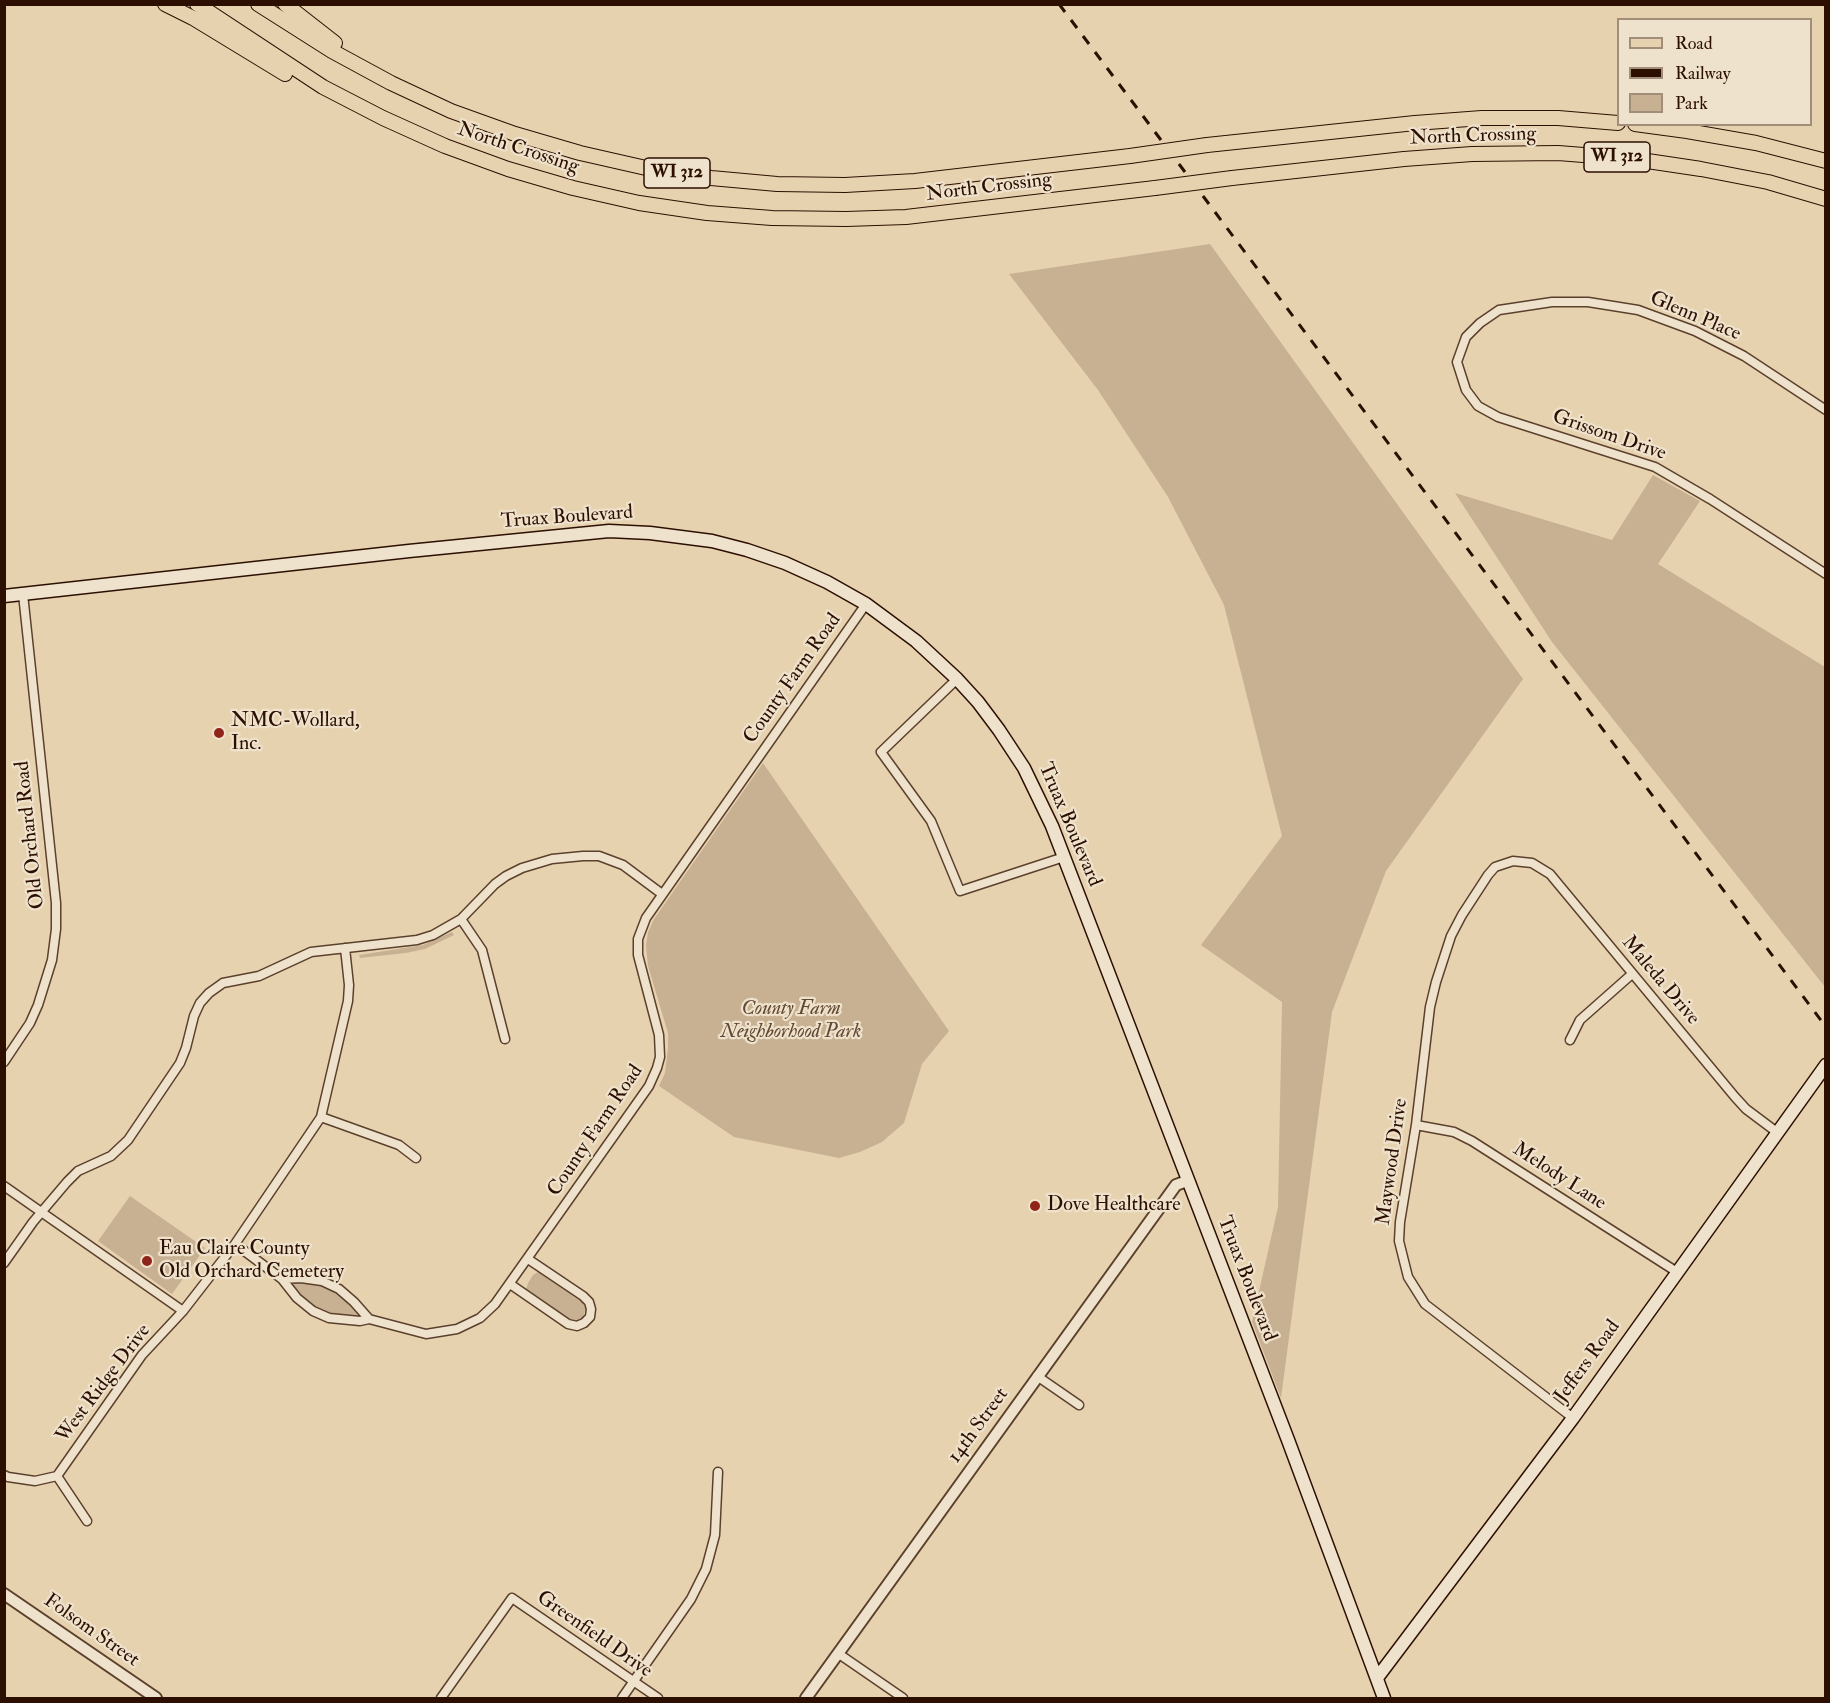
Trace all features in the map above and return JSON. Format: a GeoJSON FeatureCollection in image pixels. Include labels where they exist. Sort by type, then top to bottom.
{"type":"FeatureCollection","features":[{"type":"Feature","properties":{"kind":"main road"},"geometry":{"type":"LineString","coordinates":[[165,4],[193,18],[285,74],[323,87]]}},
{"type":"Feature","properties":{"kind":"main road","name":"North Crossing"},"geometry":{"type":"LineString","coordinates":[[197,4],[323,87],[445,146],[508,169],[573,188],[639,203],[707,213],[772,218],[906,217],[1232,178],[1472,154],[1558,153],[1634,159],[1767,182],[1826,198]]}},
{"type":"Feature","properties":{"kind":"main road","name":"North Crossing"},"geometry":{"type":"LineString","coordinates":[[258,4],[332,51],[391,83],[451,111],[514,134],[580,153],[646,168],[711,178],[777,184],[845,185],[915,180],[1415,123],[1482,118],[1558,118],[1617,123]]}},
{"type":"Feature","properties":{"kind":"main road"},"geometry":{"type":"LineString","coordinates":[[285,4],[329,40],[365,61],[391,83]]}},
{"type":"Feature","properties":{"kind":"main road","name":"WI 312"},"geometry":{"type":"LineString","coordinates":[[1652,126],[1756,143],[1826,161]]}},
{"type":"Feature","properties":{"kind":"main road","name":"Truax Boulevard"},"geometry":{"type":"LineString","coordinates":[[4,596],[609,531],[680,536],[712,541],[785,563],[827,582],[866,604],[916,640],[978,702],[1024,768],[1042,804],[1288,1440],[1384,1698]]}},
{"type":"Feature","properties":{"kind":"main road","name":"Jeffers Road"},"geometry":{"type":"LineString","coordinates":[[1377,1678],[1573,1418],[1825,1066]]}},
{"type":"Feature","properties":{"kind":"street","name":"Glenn Place"},"geometry":{"type":"LineString","coordinates":[[1457,362],[1466,337],[1480,323],[1499,310],[1552,302],[1588,302],[1638,310],[1695,331],[1744,356],[1826,410]]}},
{"type":"Feature","properties":{"kind":"street","name":"Grissom Drive"},"geometry":{"type":"LineString","coordinates":[[1457,362],[1466,390],[1478,406],[1498,417],[1655,467],[1710,499],[1826,574]]}},
{"type":"Feature","properties":{"kind":"street","name":"Old Orchard Road"},"geometry":{"type":"LineString","coordinates":[[4,1062],[30,1023],[38,1005],[52,960],[56,929],[56,903],[23,594]]}},
{"type":"Feature","properties":{"kind":"street","name":"County Farm Road"},"geometry":{"type":"LineString","coordinates":[[235,1244],[282,1280],[297,1298],[313,1311],[329,1318],[348,1321],[369,1318],[426,1334],[457,1329],[480,1318],[495,1304],[649,1086],[657,1068],[660,1057],[659,1035],[641,972],[638,946],[640,929],[662,894],[866,604]]}},
{"type":"Feature","properties":{"kind":"street"},"geometry":{"type":"LineString","coordinates":[[957,679],[881,752],[931,821],[960,891],[1064,857]]}},
{"type":"Feature","properties":{"kind":"street"},"geometry":{"type":"LineString","coordinates":[[4,1263],[42,1212],[78,1171],[111,1156],[128,1140],[180,1063],[194,1016],[200,1004],[209,993],[223,983],[259,976],[311,952],[417,940],[433,935],[461,919],[495,884],[506,876],[522,868],[552,859],[599,856],[623,866],[662,894]]}},
{"type":"Feature","properties":{"kind":"street","name":"Maleda Drive"},"geometry":{"type":"LineString","coordinates":[[1513,861],[1532,862],[1550,874],[1735,1097],[1746,1109],[1778,1133]]}},
{"type":"Feature","properties":{"kind":"street","name":"Maywood Drive"},"geometry":{"type":"LineString","coordinates":[[1513,861],[1495,867],[1478,889],[1462,915],[1443,958],[1431,1007],[1399,1241],[1408,1277],[1425,1304],[1573,1418]]}},
{"type":"Feature","properties":{"kind":"street"},"geometry":{"type":"LineString","coordinates":[[461,919],[482,950],[505,1039]]}},
{"type":"Feature","properties":{"kind":"street","name":"West Ridge Drive"},"geometry":{"type":"LineString","coordinates":[[57,1476],[142,1355],[183,1311],[235,1244],[321,1117],[348,1001],[350,985],[345,948]]}},
{"type":"Feature","properties":{"kind":"street"},"geometry":{"type":"LineString","coordinates":[[1570,1040],[1580,1020],[1632,975]]}},
{"type":"Feature","properties":{"kind":"street"},"geometry":{"type":"LineString","coordinates":[[321,1117],[399,1145],[416,1158]]}},
{"type":"Feature","properties":{"kind":"street","name":"Melody Lane"},"geometry":{"type":"LineString","coordinates":[[1416,1125],[1454,1132],[1472,1141],[1677,1272]]}},
{"type":"Feature","properties":{"kind":"street","name":"14th Street"},"geometry":{"type":"LineString","coordinates":[[806,1698],[1176,1185],[1187,1181]]}},
{"type":"Feature","properties":{"kind":"street"},"geometry":{"type":"LineString","coordinates":[[4,1186],[183,1311]]}},
{"type":"Feature","properties":{"kind":"street"},"geometry":{"type":"LineString","coordinates":[[510,1284],[568,1324],[577,1326],[590,1317],[591,1309],[583,1296],[528,1259]]}},
{"type":"Feature","properties":{"kind":"street","name":"County Farm Road"},"geometry":{"type":"LineString","coordinates":[[282,1280],[301,1278],[322,1281],[339,1289],[369,1318]]}},
{"type":"Feature","properties":{"kind":"street"},"geometry":{"type":"LineString","coordinates":[[1037,1376],[1079,1405]]}},
{"type":"Feature","properties":{"kind":"street"},"geometry":{"type":"LineString","coordinates":[[622,1698],[691,1599],[706,1569],[715,1535],[718,1472]]}},
{"type":"Feature","properties":{"kind":"street"},"geometry":{"type":"LineString","coordinates":[[4,1475],[35,1481],[57,1476],[87,1521]]}},
{"type":"Feature","properties":{"kind":"street","name":"Folsom Street"},"geometry":{"type":"LineString","coordinates":[[4,1594],[156,1698]]}},
{"type":"Feature","properties":{"kind":"street","name":"Greenfield Drive"},"geometry":{"type":"LineString","coordinates":[[441,1698],[512,1598],[658,1698]]}},
{"type":"Feature","properties":{"kind":"street"},"geometry":{"type":"LineString","coordinates":[[839,1654],[903,1698]]}},
{"type":"Feature","properties":{"kind":"green space"},"geometry":{"type":"Polygon","coordinates":[[[1210,244],[1523,679],[1386,871],[1332,1012],[1281,1398],[1252,1322],[1278,1207],[1282,1002],[1201,945],[1282,836],[1224,605],[1168,497],[1098,390],[1009,274],[1210,244]]]}},
{"type":"Feature","properties":{"kind":"green space"},"geometry":{"type":"Polygon","coordinates":[[[1653,475],[1700,501],[1658,564],[1825,667],[1825,987],[1552,642],[1455,493],[1612,540],[1653,475]]]}},
{"type":"Feature","properties":{"kind":"green space","name":"County Farm Neighborhood Park"},"geometry":{"type":"Polygon","coordinates":[[[763,763],[949,1031],[922,1064],[904,1123],[882,1142],[839,1158],[734,1137],[659,1086],[665,1073],[668,1033],[648,966],[646,946],[648,932],[654,919],[763,763]]]}},
{"type":"Feature","properties":{"kind":"green space"},"geometry":{"type":"Polygon","coordinates":[[[452,932],[454,935],[425,949],[360,958],[359,955],[423,945],[452,932]]]}},
{"type":"Feature","properties":{"kind":"green space"},"geometry":{"type":"Polygon","coordinates":[[[130,1196],[205,1248],[172,1294],[98,1241],[130,1196]]]}},
{"type":"Feature","properties":{"kind":"green space"},"geometry":{"type":"Polygon","coordinates":[[[538,1272],[582,1302],[586,1308],[583,1317],[577,1321],[571,1320],[526,1290],[533,1275],[538,1272]]]}},
{"type":"Feature","properties":{"kind":"green space"},"geometry":{"type":"Polygon","coordinates":[[[295,1282],[319,1284],[330,1289],[346,1300],[358,1314],[356,1316],[333,1314],[315,1308],[292,1286],[295,1282]]]}},
{"type":"Feature","properties":{"kind":"railway"},"geometry":{"type":"LineString","coordinates":[[1059,4],[1826,1027]]}},
{"type":"Feature","properties":{"kind":"place","name":"NMC-Wollard, Inc."},"geometry":{"type":"Point","coordinates":[219,733]}},
{"type":"Feature","properties":{"kind":"place","name":"Dove Healthcare"},"geometry":{"type":"Point","coordinates":[1035,1206]}},
{"type":"Feature","properties":{"kind":"place","name":"Eau Claire County Old Orchard Cemetery"},"geometry":{"type":"Point","coordinates":[147,1261]}}]}
